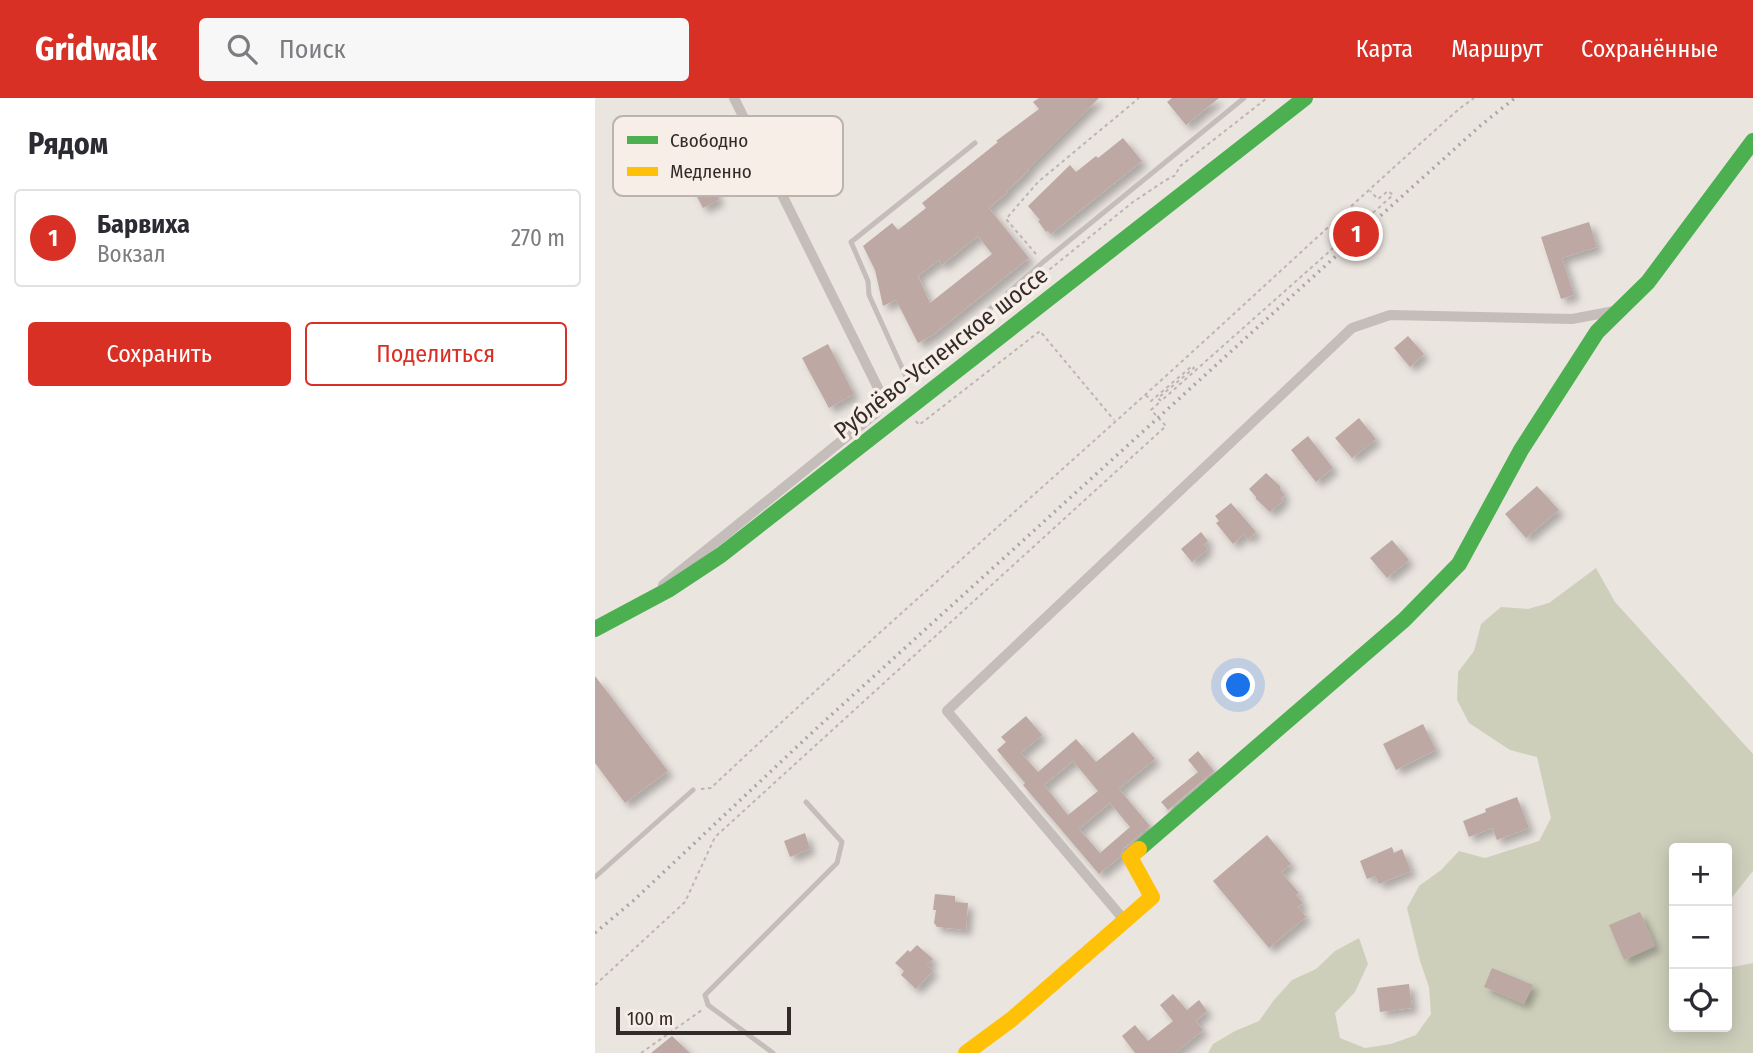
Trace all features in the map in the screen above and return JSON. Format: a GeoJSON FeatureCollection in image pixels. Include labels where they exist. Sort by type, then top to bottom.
{"type":"FeatureCollection","features":[{"type":"Feature","properties":{"kind":"street"},"geometry":{"type":"LineString","coordinates":[[734,98],[743,116]]}},
{"type":"Feature","properties":{"kind":"street","name":"Рублёво-Успенское шоссе"},"geometry":{"type":"LineString","coordinates":[[595,629],[676,585],[747,536],[1305,98]]}},
{"type":"Feature","properties":{"kind":"street"},"geometry":{"type":"LineString","coordinates":[[967,1053],[1012,1019],[1152,897],[1130,857],[1405,620],[1459,564],[1521,450],[1597,332],[1648,282],[1753,141]]}},
{"type":"Feature","properties":{"kind":"street"},"geometry":{"type":"LineString","coordinates":[[633,609],[876,413],[885,402],[783,196]]}},
{"type":"Feature","properties":{"kind":"street"},"geometry":{"type":"LineString","coordinates":[[1125,921],[947,711],[1352,328],[1390,315],[1572,319],[1620,310]]}},
{"type":"Feature","properties":{"kind":"lane"},"geometry":{"type":"LineString","coordinates":[[885,402],[1043,262],[1244,98]]}},
{"type":"Feature","properties":{"kind":"lane"},"geometry":{"type":"LineString","coordinates":[[908,381],[869,295],[869,281],[851,242],[975,143]]}},
{"type":"Feature","properties":{"kind":"lane"},"geometry":{"type":"LineString","coordinates":[[595,877],[693,790]]}},
{"type":"Feature","properties":{"kind":"lane"},"geometry":{"type":"LineString","coordinates":[[773,1053],[708,1006],[705,995],[837,863],[842,842],[806,802]]}},
{"type":"Feature","properties":{"kind":"path"},"geometry":{"type":"LineString","coordinates":[[1043,262],[1006,219],[1038,182],[1139,98]]}},
{"type":"Feature","properties":{"kind":"path"},"geometry":{"type":"LineString","coordinates":[[1042,276],[1133,202],[1176,175],[1179,167],[1267,98]]}},
{"type":"Feature","properties":{"kind":"path"},"geometry":{"type":"LineString","coordinates":[[693,790],[711,788],[1368,190],[1474,98]]}},
{"type":"Feature","properties":{"kind":"path"},"geometry":{"type":"LineString","coordinates":[[595,985],[685,902],[715,837],[1165,426],[1151,410],[1393,195],[1388,191],[1378,199],[1368,190]]}},
{"type":"Feature","properties":{"kind":"path"},"geometry":{"type":"LineString","coordinates":[[911,415],[919,425],[1040,331],[1115,421]]}},
{"type":"Feature","properties":{"kind":"path"},"geometry":{"type":"LineString","coordinates":[[1145,394],[1151,401],[1192,366],[1194,368],[1159,398],[1161,401]]}},
{"type":"Feature","properties":{"kind":"path"},"geometry":{"type":"LineString","coordinates":[[641,1053],[708,1006]]}},
{"type":"Feature","properties":{"kind":"green space"},"geometry":{"type":"Polygon","coordinates":[[[1596,568],[1615,602],[1753,754],[1753,871],[1732,898],[1732,843],[1669,843],[1669,1032],[1732,1032],[1732,967],[1753,963],[1753,1053],[1208,1053],[1213,1044],[1259,1021],[1292,980],[1316,969],[1335,951],[1359,938],[1368,964],[1355,992],[1335,1013],[1340,1038],[1365,1048],[1391,1044],[1416,1035],[1431,1014],[1429,987],[1407,908],[1419,886],[1441,870],[1459,851],[1485,858],[1539,841],[1551,818],[1537,757],[1510,750],[1469,723],[1457,700],[1458,672],[1474,651],[1481,624],[1501,607],[1528,609],[1549,603],[1596,568]]]}},
{"type":"Feature","properties":{"kind":"building"},"geometry":{"type":"Polygon","coordinates":[[[1039,98],[1099,98],[1008,192],[989,208],[1029,258],[933,335],[918,343],[896,300],[883,306],[875,270],[863,246],[892,223],[898,230],[926,208],[922,203],[1039,109],[1033,102],[1039,98]],[[978,236],[942,265],[939,260],[918,276],[930,303],[992,254],[978,236]]]}},
{"type":"Feature","properties":{"kind":"building"},"geometry":{"type":"Polygon","coordinates":[[[1172,98],[1219,98],[1186,125],[1167,102],[1172,98]]]}},
{"type":"Feature","properties":{"kind":"building"},"geometry":{"type":"Polygon","coordinates":[[[1123,138],[1142,161],[1051,234],[1046,232],[1028,206],[1070,165],[1076,172],[1123,138]]]}},
{"type":"Feature","properties":{"kind":"building"},"geometry":{"type":"Polygon","coordinates":[[[697,196],[717,196],[719,200],[703,208],[697,196]]]}},
{"type":"Feature","properties":{"kind":"building"},"geometry":{"type":"Polygon","coordinates":[[[1589,222],[1597,247],[1562,258],[1574,295],[1561,299],[1541,237],[1589,222]]]}},
{"type":"Feature","properties":{"kind":"building"},"geometry":{"type":"Polygon","coordinates":[[[1408,336],[1424,354],[1410,367],[1394,348],[1408,336]]]}},
{"type":"Feature","properties":{"kind":"building"},"geometry":{"type":"Polygon","coordinates":[[[828,344],[854,394],[829,408],[802,358],[828,344]]]}},
{"type":"Feature","properties":{"kind":"building"},"geometry":{"type":"Polygon","coordinates":[[[1359,418],[1376,439],[1352,458],[1335,438],[1359,418]]]}},
{"type":"Feature","properties":{"kind":"building"},"geometry":{"type":"Polygon","coordinates":[[[1308,436],[1333,468],[1316,482],[1291,450],[1308,436]]]}},
{"type":"Feature","properties":{"kind":"building"},"geometry":{"type":"Polygon","coordinates":[[[1266,473],[1285,495],[1281,498],[1283,501],[1270,512],[1249,489],[1266,473]]]}},
{"type":"Feature","properties":{"kind":"building"},"geometry":{"type":"Polygon","coordinates":[[[1537,486],[1559,510],[1526,538],[1505,514],[1537,486]]]}},
{"type":"Feature","properties":{"kind":"building"},"geometry":{"type":"Polygon","coordinates":[[[1231,503],[1256,532],[1248,539],[1244,534],[1233,544],[1216,523],[1219,521],[1215,516],[1231,503]]]}},
{"type":"Feature","properties":{"kind":"building"},"geometry":{"type":"Polygon","coordinates":[[[1201,532],[1208,541],[1204,545],[1208,549],[1192,562],[1181,549],[1201,532]]]}},
{"type":"Feature","properties":{"kind":"building"},"geometry":{"type":"Polygon","coordinates":[[[1392,540],[1409,560],[1387,578],[1370,558],[1392,540]]]}},
{"type":"Feature","properties":{"kind":"building"},"geometry":{"type":"Polygon","coordinates":[[[595,676],[668,771],[625,803],[595,763],[595,676]]]}},
{"type":"Feature","properties":{"kind":"building"},"geometry":{"type":"Polygon","coordinates":[[[1026,716],[1042,735],[1021,753],[1038,772],[1076,739],[1096,762],[1133,732],[1155,759],[1119,789],[1150,826],[1099,874],[1023,785],[1025,783],[997,750],[1006,742],[1001,737],[1026,716]],[[1073,761],[1044,785],[1068,815],[1098,791],[1073,761]],[[1110,803],[1079,829],[1100,853],[1130,827],[1110,803]]]}},
{"type":"Feature","properties":{"kind":"building"},"geometry":{"type":"Polygon","coordinates":[[[1423,724],[1436,750],[1396,770],[1383,744],[1423,724]]]}},
{"type":"Feature","properties":{"kind":"building"},"geometry":{"type":"Polygon","coordinates":[[[1198,751],[1214,771],[1168,810],[1161,802],[1198,772],[1188,760],[1198,751]]]}},
{"type":"Feature","properties":{"kind":"building"},"geometry":{"type":"Polygon","coordinates":[[[1517,797],[1529,828],[1497,840],[1492,828],[1469,837],[1463,821],[1517,797]]]}},
{"type":"Feature","properties":{"kind":"building"},"geometry":{"type":"Polygon","coordinates":[[[805,833],[810,849],[790,857],[784,841],[805,833]]]}},
{"type":"Feature","properties":{"kind":"building"},"geometry":{"type":"Polygon","coordinates":[[[1267,835],[1291,864],[1281,872],[1299,893],[1296,895],[1303,903],[1298,907],[1306,917],[1269,948],[1213,881],[1267,835]]]}},
{"type":"Feature","properties":{"kind":"building"},"geometry":{"type":"Polygon","coordinates":[[[1392,847],[1394,853],[1402,849],[1411,871],[1379,884],[1375,876],[1367,879],[1360,861],[1392,847]]]}},
{"type":"Feature","properties":{"kind":"building"},"geometry":{"type":"Polygon","coordinates":[[[935,894],[955,896],[955,902],[968,903],[966,930],[937,927],[934,923],[936,910],[933,910],[935,894]]]}},
{"type":"Feature","properties":{"kind":"building"},"geometry":{"type":"Polygon","coordinates":[[[1640,912],[1655,946],[1624,960],[1609,925],[1640,912]]]}},
{"type":"Feature","properties":{"kind":"building"},"geometry":{"type":"Polygon","coordinates":[[[917,945],[933,959],[927,965],[933,971],[916,989],[901,975],[904,971],[895,963],[917,945]]]}},
{"type":"Feature","properties":{"kind":"building"},"geometry":{"type":"Polygon","coordinates":[[[1492,968],[1533,985],[1524,1004],[1484,987],[1492,968]]]}},
{"type":"Feature","properties":{"kind":"building"},"geometry":{"type":"Polygon","coordinates":[[[1409,984],[1412,1008],[1380,1012],[1377,988],[1409,984]]]}},
{"type":"Feature","properties":{"kind":"building"},"geometry":{"type":"Polygon","coordinates":[[[1173,994],[1187,1010],[1199,1000],[1207,1011],[1196,1021],[1203,1030],[1175,1053],[1135,1053],[1122,1036],[1135,1025],[1148,1041],[1173,1021],[1160,1005],[1173,994]]]}},
{"type":"Feature","properties":{"kind":"building"},"geometry":{"type":"Polygon","coordinates":[[[672,1036],[690,1053],[651,1053],[672,1036]]]}},
{"type":"Feature","properties":{"kind":"railway"},"geometry":{"type":"LineString","coordinates":[[595,933],[1358,236],[1515,98]]}},
{"type":"Feature","properties":{"kind":"traffic: fast"},"geometry":{"type":"LineString","coordinates":[[595,629],[668,590],[721,555],[1305,98]]}},
{"type":"Feature","properties":{"kind":"traffic: fast"},"geometry":{"type":"LineString","coordinates":[[1139,849],[1404,620],[1459,564],[1521,450],[1597,332],[1648,282],[1753,141]]}},
{"type":"Feature","properties":{"kind":"traffic: slow"},"geometry":{"type":"LineString","coordinates":[[966,1053],[1012,1019],[1152,897],[1130,857],[1139,849]]}},
{"type":"Feature","properties":{"kind":"place","name":"Барвиха"},"geometry":{"type":"Point","coordinates":[1356,234]}}]}
